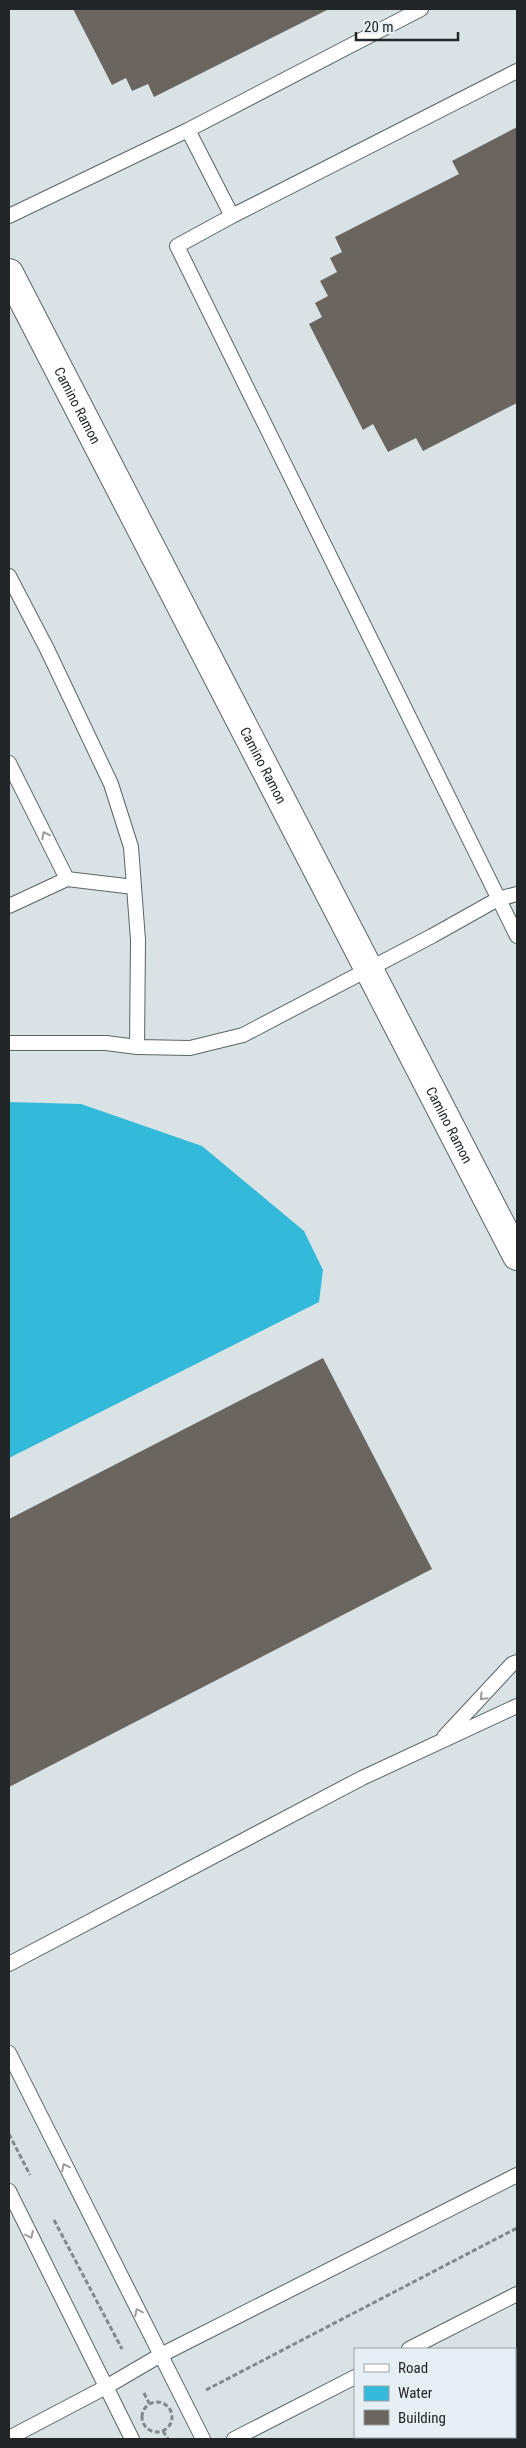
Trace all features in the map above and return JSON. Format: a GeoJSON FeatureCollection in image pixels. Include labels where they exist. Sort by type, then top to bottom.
{"type":"FeatureCollection","features":[{"type":"Feature","properties":{"kind":"street","name":"Camino Ramon"},"geometry":{"type":"LineString","coordinates":[[9,273],[370,967],[517,1256]]}},
{"type":"Feature","properties":{"kind":"lane"},"geometry":{"type":"LineString","coordinates":[[9,216],[188,130],[421,9]]}},
{"type":"Feature","properties":{"kind":"lane"},"geometry":{"type":"LineString","coordinates":[[517,71],[176,246],[517,936]]}},
{"type":"Feature","properties":{"kind":"lane"},"geometry":{"type":"LineString","coordinates":[[188,130],[232,216]]}},
{"type":"Feature","properties":{"kind":"lane"},"geometry":{"type":"LineString","coordinates":[[9,576],[47,649],[111,784],[131,847],[138,940],[137,1047]]}},
{"type":"Feature","properties":{"kind":"lane"},"geometry":{"type":"LineString","coordinates":[[9,763],[67,879]]}},
{"type":"Feature","properties":{"kind":"lane"},"geometry":{"type":"LineString","coordinates":[[9,906],[67,879],[134,887]]}},
{"type":"Feature","properties":{"kind":"lane"},"geometry":{"type":"LineString","coordinates":[[9,1043],[106,1043],[137,1047],[190,1048],[243,1035],[432,936],[498,899],[517,894]]}},
{"type":"Feature","properties":{"kind":"lane"},"geometry":{"type":"LineString","coordinates":[[438,1743],[512,1664],[517,1662]]}},
{"type":"Feature","properties":{"kind":"lane"},"geometry":{"type":"LineString","coordinates":[[9,1964],[354,1783],[517,1706]]}},
{"type":"Feature","properties":{"kind":"lane"},"geometry":{"type":"LineString","coordinates":[[9,2054],[159,2356],[203,2439]]}},
{"type":"Feature","properties":{"kind":"lane"},"geometry":{"type":"LineString","coordinates":[[9,2438],[106,2387],[159,2356],[517,2175]]}},
{"type":"Feature","properties":{"kind":"lane"},"geometry":{"type":"LineString","coordinates":[[9,2191],[132,2439]]}},
{"type":"Feature","properties":{"kind":"lane"},"geometry":{"type":"LineString","coordinates":[[411,2348],[517,2294]]}},
{"type":"Feature","properties":{"kind":"lane"},"geometry":{"type":"LineString","coordinates":[[234,2439],[354,2378]]}},
{"type":"Feature","properties":{"kind":"path"},"geometry":{"type":"LineString","coordinates":[[9,2134],[32,2178]]}},
{"type":"Feature","properties":{"kind":"path"},"geometry":{"type":"LineString","coordinates":[[50,2213],[133,2371]]}},
{"type":"Feature","properties":{"kind":"path"},"geometry":{"type":"LineString","coordinates":[[184,2402],[517,2228]]}},
{"type":"Feature","properties":{"kind":"path"},"geometry":{"type":"LineString","coordinates":[[159,2402],[171,2410],[172,2419],[164,2431],[150,2431],[143,2424],[143,2410],[150,2404],[159,2402]]}},
{"type":"Feature","properties":{"kind":"path"},"geometry":{"type":"LineString","coordinates":[[164,2431],[168,2439]]}},
{"type":"Feature","properties":{"kind":"water"},"geometry":{"type":"Polygon","coordinates":[[[9,1102],[81,1104],[202,1146],[304,1231],[323,1270],[319,1302],[9,1458],[9,1102]]]}},
{"type":"Feature","properties":{"kind":"building"},"geometry":{"type":"Polygon","coordinates":[[[73,9],[329,9],[154,97],[148,84],[132,91],[126,78],[112,85],[73,9]]]}},
{"type":"Feature","properties":{"kind":"building"},"geometry":{"type":"Polygon","coordinates":[[[517,127],[517,403],[423,451],[416,438],[388,452],[373,424],[363,430],[309,324],[322,317],[315,303],[328,296],[320,281],[337,272],[330,258],[342,252],[335,237],[459,174],[452,161],[517,127]]]}},
{"type":"Feature","properties":{"kind":"building"},"geometry":{"type":"Polygon","coordinates":[[[323,1358],[432,1569],[9,1787],[9,1519],[323,1358]]]}}]}
